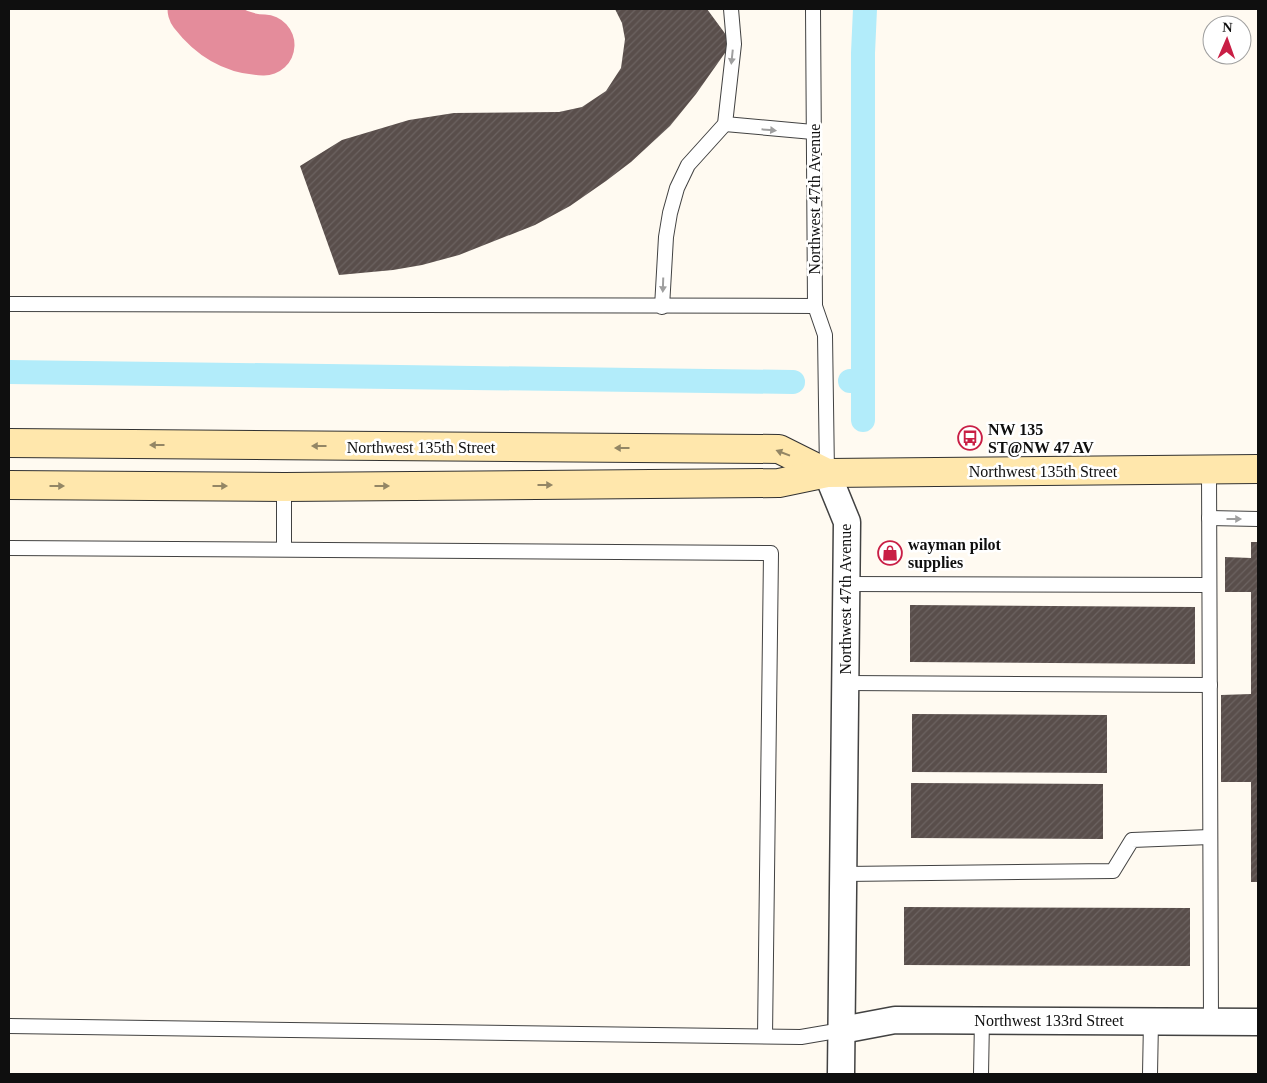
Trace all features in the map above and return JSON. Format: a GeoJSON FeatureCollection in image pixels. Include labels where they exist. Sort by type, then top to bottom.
{"type":"FeatureCollection","features":[{"type":"Feature","properties":{"kind":"main road","name":"Northwest 135th Street"},"geometry":{"type":"LineString","coordinates":[[9,444],[779,450],[827,473]]}},
{"type":"Feature","properties":{"kind":"main road","name":"Northwest 135th Street"},"geometry":{"type":"LineString","coordinates":[[9,485],[284,487],[779,483],[827,473],[1258,469]]}},
{"type":"Feature","properties":{"kind":"street","name":"Northwest 47th Avenue"},"geometry":{"type":"LineString","coordinates":[[827,473],[847,522],[841,1074]]}},
{"type":"Feature","properties":{"kind":"street","name":"Northwest 133rd Street"},"geometry":{"type":"LineString","coordinates":[[842,1030],[895,1020],[1258,1022]]}},
{"type":"Feature","properties":{"kind":"lane"},"geometry":{"type":"LineString","coordinates":[[662,307],[664,262],[670,213],[677,188],[688,165],[725,124],[734,44],[731,9]]}},
{"type":"Feature","properties":{"kind":"lane","name":"Northwest 47th Avenue"},"geometry":{"type":"LineString","coordinates":[[813,9],[815,306],[825,335],[827,473]]}},
{"type":"Feature","properties":{"kind":"lane"},"geometry":{"type":"LineString","coordinates":[[725,124],[813,132]]}},
{"type":"Feature","properties":{"kind":"lane"},"geometry":{"type":"LineString","coordinates":[[9,304],[815,306]]}},
{"type":"Feature","properties":{"kind":"lane"},"geometry":{"type":"LineString","coordinates":[[1209,470],[1211,1022]]}},
{"type":"Feature","properties":{"kind":"lane"},"geometry":{"type":"LineString","coordinates":[[284,487],[284,549]]}},
{"type":"Feature","properties":{"kind":"lane"},"geometry":{"type":"LineString","coordinates":[[1209,518],[1258,519]]}},
{"type":"Feature","properties":{"kind":"lane"},"geometry":{"type":"LineString","coordinates":[[9,548],[771,553],[765,1036]]}},
{"type":"Feature","properties":{"kind":"lane"},"geometry":{"type":"LineString","coordinates":[[846,584],[1209,585]]}},
{"type":"Feature","properties":{"kind":"lane"},"geometry":{"type":"LineString","coordinates":[[846,683],[1210,685]]}},
{"type":"Feature","properties":{"kind":"lane"},"geometry":{"type":"LineString","coordinates":[[844,874],[1113,871],[1132,840],[1210,837]]}},
{"type":"Feature","properties":{"kind":"lane"},"geometry":{"type":"LineString","coordinates":[[981,1074],[982,1020]]}},
{"type":"Feature","properties":{"kind":"lane"},"geometry":{"type":"LineString","coordinates":[[1150,1074],[1151,1021]]}},
{"type":"Feature","properties":{"kind":"lane"},"geometry":{"type":"LineString","coordinates":[[9,1026],[801,1037],[842,1030]]}},
{"type":"Feature","properties":{"kind":"building"},"geometry":{"type":"Polygon","coordinates":[[[615,9],[707,9],[732,43],[696,94],[670,126],[631,162],[606,181],[570,206],[535,225],[459,255],[422,265],[339,275],[300,166],[342,140],[409,120],[454,113],[559,112],[582,107],[606,91],[621,68],[625,39],[622,23],[615,9]]]}},
{"type":"Feature","properties":{"kind":"building"},"geometry":{"type":"Polygon","coordinates":[[[1251,542],[1258,542],[1258,882],[1251,882],[1251,782],[1221,782],[1221,695],[1251,694],[1251,592],[1225,592],[1225,557],[1251,558],[1251,542]]]}},
{"type":"Feature","properties":{"kind":"building"},"geometry":{"type":"Polygon","coordinates":[[[910,605],[1195,607],[1195,664],[910,662],[910,605]]]}},
{"type":"Feature","properties":{"kind":"building"},"geometry":{"type":"Polygon","coordinates":[[[912,714],[1107,715],[1107,773],[912,772],[912,714]]]}},
{"type":"Feature","properties":{"kind":"building"},"geometry":{"type":"Polygon","coordinates":[[[911,783],[1103,784],[1103,839],[911,838],[911,783]]]}},
{"type":"Feature","properties":{"kind":"building"},"geometry":{"type":"Polygon","coordinates":[[[904,907],[1190,908],[1190,966],[904,965],[904,907]]]}},
{"type":"Feature","properties":{"kind":"waterway"},"geometry":{"type":"LineString","coordinates":[[850,381],[863,381],[863,53],[865,9]]}},
{"type":"Feature","properties":{"kind":"waterway"},"geometry":{"type":"LineString","coordinates":[[9,372],[793,382]]}},
{"type":"Feature","properties":{"kind":"waterway"},"geometry":{"type":"LineString","coordinates":[[863,381],[863,420]]}},
{"type":"Feature","properties":{"kind":"taxiway"},"geometry":{"type":"LineString","coordinates":[[198,9],[211,24],[227,35],[244,42],[264,45]]}},
{"type":"Feature","properties":{"kind":"place","name":"NW 135 ST@NW 47 AV"},"geometry":{"type":"Point","coordinates":[970,438]}},
{"type":"Feature","properties":{"kind":"place","name":"wayman pilot supplies"},"geometry":{"type":"Point","coordinates":[890,553]}}]}
